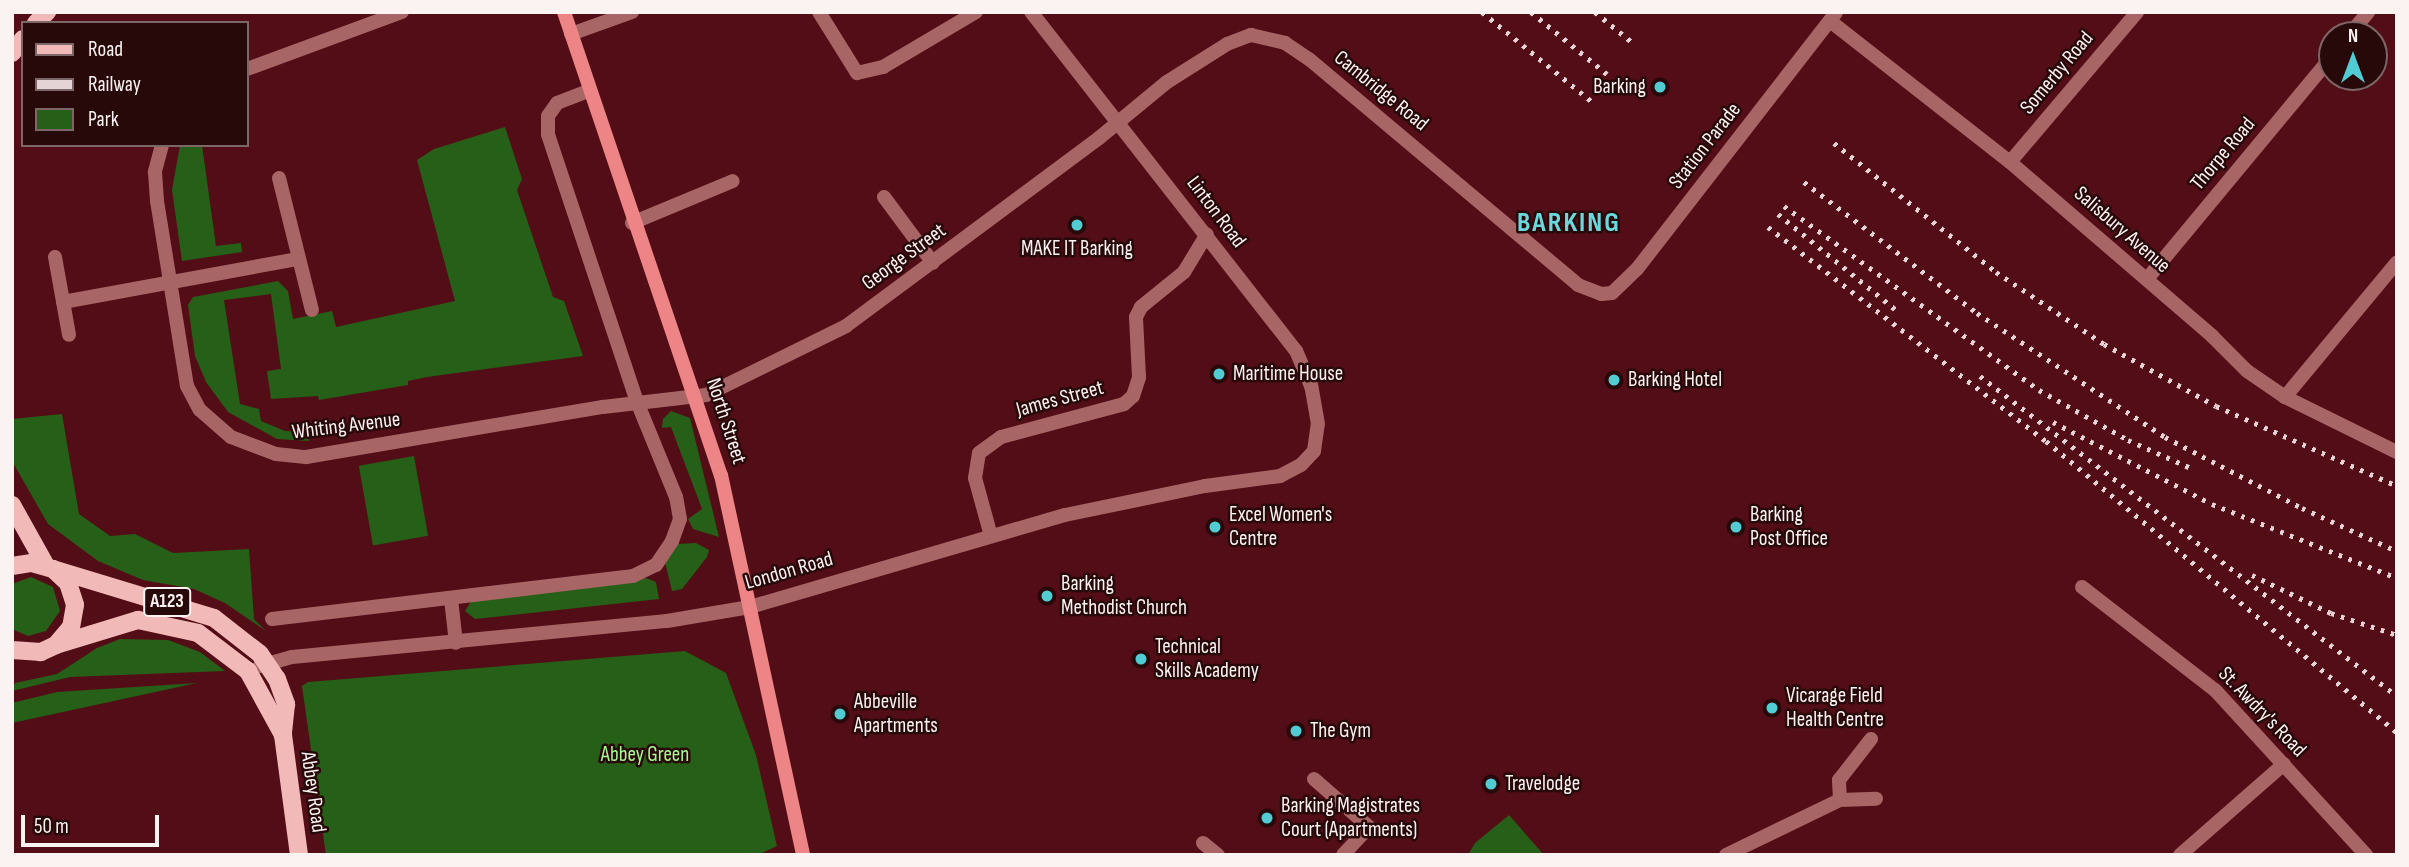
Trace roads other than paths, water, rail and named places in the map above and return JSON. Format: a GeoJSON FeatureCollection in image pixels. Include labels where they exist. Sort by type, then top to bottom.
{"type":"FeatureCollection","features":[{"type":"Feature","properties":{"kind":"main road"},"geometry":{"type":"LineString","coordinates":[[12,505],[49,567],[68,583],[75,605],[71,627],[56,645],[41,652],[15,653]]}},
{"type":"Feature","properties":{"kind":"main road"},"geometry":{"type":"LineString","coordinates":[[12,566],[49,567]]}},
{"type":"Feature","properties":{"kind":"main road","name":"A123"},"geometry":{"type":"LineString","coordinates":[[49,567],[214,618],[249,643],[266,663]]}},
{"type":"Feature","properties":{"kind":"main road","name":"A123"},"geometry":{"type":"LineString","coordinates":[[56,645],[120,622],[150,621],[198,633],[248,671]]}},
{"type":"Feature","properties":{"kind":"main road","name":"Abbey Road"},"geometry":{"type":"LineString","coordinates":[[266,663],[286,704],[282,735],[299,855]]}},
{"type":"Feature","properties":{"kind":"main road","name":"Abbey Road"},"geometry":{"type":"LineString","coordinates":[[248,671],[282,735]]}},
{"type":"Feature","properties":{"kind":"street"},"geometry":{"type":"LineString","coordinates":[[248,69],[402,12]]}},
{"type":"Feature","properties":{"kind":"street","name":"North Street"},"geometry":{"type":"LineString","coordinates":[[564,12],[632,223],[696,396],[725,489],[803,855]]}},
{"type":"Feature","properties":{"kind":"street"},"geometry":{"type":"LineString","coordinates":[[571,34],[632,12]]}},
{"type":"Feature","properties":{"kind":"street"},"geometry":{"type":"LineString","coordinates":[[819,12],[857,73],[883,67],[976,12]]}},
{"type":"Feature","properties":{"kind":"street","name":"Linton Road"},"geometry":{"type":"LineString","coordinates":[[1031,12],[1153,163],[1303,363],[1317,408],[1317,438],[1309,456]]}},
{"type":"Feature","properties":{"kind":"street","name":"Somerby Road"},"geometry":{"type":"LineString","coordinates":[[2010,162],[2137,12]]}},
{"type":"Feature","properties":{"kind":"street","name":"Salisbury Avenue"},"geometry":{"type":"LineString","coordinates":[[1833,17],[2147,279],[2246,372],[2285,397],[2397,452]]}},
{"type":"Feature","properties":{"kind":"street","name":"Station Parade"},"geometry":{"type":"LineString","coordinates":[[1601,294],[1623,286],[1833,17]]}},
{"type":"Feature","properties":{"kind":"street","name":"Cambridge Road"},"geometry":{"type":"LineString","coordinates":[[1118,121],[1167,82],[1227,44],[1251,35],[1285,43],[1395,128],[1577,285],[1601,294]]}},
{"type":"Feature","properties":{"kind":"street","name":"Thorpe Road"},"geometry":{"type":"LineString","coordinates":[[2147,279],[2318,73]]}},
{"type":"Feature","properties":{"kind":"street"},"geometry":{"type":"LineString","coordinates":[[272,619],[633,576],[656,565],[677,532],[680,509],[638,402],[548,134],[548,116],[557,103],[589,91]]}},
{"type":"Feature","properties":{"kind":"street","name":"George Street"},"geometry":{"type":"LineString","coordinates":[[696,396],[846,326],[1118,121]]}},
{"type":"Feature","properties":{"kind":"street","name":"Whiting Avenue"},"geometry":{"type":"LineString","coordinates":[[162,147],[155,186],[187,386],[200,410],[231,437],[276,454],[306,457],[638,402],[696,396]]}},
{"type":"Feature","properties":{"kind":"street"},"geometry":{"type":"LineString","coordinates":[[279,178],[312,310]]}},
{"type":"Feature","properties":{"kind":"street"},"geometry":{"type":"LineString","coordinates":[[632,223],[733,181]]}},
{"type":"Feature","properties":{"kind":"street"},"geometry":{"type":"LineString","coordinates":[[884,197],[933,262]]}},
{"type":"Feature","properties":{"kind":"street","name":"James Street"},"geometry":{"type":"LineString","coordinates":[[991,536],[975,478],[979,453],[1001,437],[1124,404],[1133,396],[1139,377],[1136,317],[1141,307],[1184,272],[1207,234]]}},
{"type":"Feature","properties":{"kind":"street"},"geometry":{"type":"LineString","coordinates":[[55,257],[69,335]]}},
{"type":"Feature","properties":{"kind":"street"},"geometry":{"type":"LineString","coordinates":[[63,302],[169,285],[298,259]]}},
{"type":"Feature","properties":{"kind":"street"},"geometry":{"type":"LineString","coordinates":[[2285,397],[2397,262]]}},
{"type":"Feature","properties":{"kind":"street","name":"London Road"},"geometry":{"type":"LineString","coordinates":[[248,671],[266,663],[667,621],[750,607],[1114,503],[1280,476],[1309,456]]}},
{"type":"Feature","properties":{"kind":"street","name":"St. Awdry's Road"},"geometry":{"type":"LineString","coordinates":[[2082,587],[2215,690],[2366,855]]}},
{"type":"Feature","properties":{"kind":"street"},"geometry":{"type":"LineString","coordinates":[[451,599],[456,643]]}},
{"type":"Feature","properties":{"kind":"street"},"geometry":{"type":"LineString","coordinates":[[1840,800],[1839,780],[1871,739]]}},
{"type":"Feature","properties":{"kind":"street"},"geometry":{"type":"LineString","coordinates":[[2180,855],[2284,764]]}},
{"type":"Feature","properties":{"kind":"street"},"geometry":{"type":"LineString","coordinates":[[1314,779],[1369,827],[1343,855]]}},
{"type":"Feature","properties":{"kind":"street"},"geometry":{"type":"LineString","coordinates":[[1726,855],[1840,800],[1876,799]]}},
{"type":"Feature","properties":{"kind":"street"},"geometry":{"type":"LineString","coordinates":[[1203,843],[1217,855]]}},
{"type":"Feature","properties":{"kind":"railway"},"geometry":{"type":"LineString","coordinates":[[1482,12],[1591,101]]}},
{"type":"Feature","properties":{"kind":"railway"},"geometry":{"type":"LineString","coordinates":[[1531,12],[1607,74]]}},
{"type":"Feature","properties":{"kind":"railway"},"geometry":{"type":"LineString","coordinates":[[1595,12],[1633,43]]}},
{"type":"Feature","properties":{"kind":"railway"},"geometry":{"type":"LineString","coordinates":[[1834,143],[1996,272],[2104,344],[2216,406],[2397,486]]}},
{"type":"Feature","properties":{"kind":"railway"},"geometry":{"type":"LineString","coordinates":[[1804,182],[1977,313],[2165,437],[2302,508],[2397,551]]}},
{"type":"Feature","properties":{"kind":"railway"},"geometry":{"type":"LineString","coordinates":[[1784,206],[2039,390],[2128,440],[2193,469]]}},
{"type":"Feature","properties":{"kind":"railway"},"geometry":{"type":"LineString","coordinates":[[1778,214],[1895,309]]}},
{"type":"Feature","properties":{"kind":"railway"},"geometry":{"type":"LineString","coordinates":[[1768,227],[2046,441],[2397,732]]}},
{"type":"Feature","properties":{"kind":"railway"},"geometry":{"type":"LineString","coordinates":[[1980,376],[2397,696]]}},
{"type":"Feature","properties":{"kind":"railway"},"geometry":{"type":"LineString","coordinates":[[2053,422],[2212,504],[2397,578]]}},
{"type":"Feature","properties":{"kind":"railway"},"geometry":{"type":"LineString","coordinates":[[2252,575],[2331,613],[2397,635]]}},
{"type":"Feature","properties":{"kind":"place","name":"Barking"},"geometry":{"type":"Point","coordinates":[1660,87]}},
{"type":"Feature","properties":{"kind":"place","name":"MAKE IT Barking"},"geometry":{"type":"Point","coordinates":[1077,225]}},
{"type":"Feature","properties":{"kind":"place","name":"Maritime House"},"geometry":{"type":"Point","coordinates":[1219,374]}},
{"type":"Feature","properties":{"kind":"place","name":"Barking Hotel"},"geometry":{"type":"Point","coordinates":[1614,380]}},
{"type":"Feature","properties":{"kind":"place","name":"Excel Women's Centre"},"geometry":{"type":"Point","coordinates":[1215,527]}},
{"type":"Feature","properties":{"kind":"place","name":"Barking Post Office"},"geometry":{"type":"Point","coordinates":[1736,527]}},
{"type":"Feature","properties":{"kind":"place","name":"Barking Methodist Church"},"geometry":{"type":"Point","coordinates":[1047,596]}},
{"type":"Feature","properties":{"kind":"place","name":"Technical Skills Academy"},"geometry":{"type":"Point","coordinates":[1141,659]}},
{"type":"Feature","properties":{"kind":"place","name":"Vicarage Field Health Centre"},"geometry":{"type":"Point","coordinates":[1772,708]}},
{"type":"Feature","properties":{"kind":"place","name":"Abbeville Apartments"},"geometry":{"type":"Point","coordinates":[840,714]}},
{"type":"Feature","properties":{"kind":"place","name":"The Gym"},"geometry":{"type":"Point","coordinates":[1296,731]}},
{"type":"Feature","properties":{"kind":"place","name":"Travelodge"},"geometry":{"type":"Point","coordinates":[1491,784]}},
{"type":"Feature","properties":{"kind":"place","name":"Barking Magistrates Court (Apartments)"},"geometry":{"type":"Point","coordinates":[1267,818]}},
{"type":"Feature","properties":{"kind":"district","name":"BARKING"},"geometry":{"type":"Point","coordinates":[1569,223]}},
{"type":"Feature","properties":{"kind":"park label","name":"Abbey Green"},"geometry":{"type":"Point","coordinates":[645,755]}}]}
